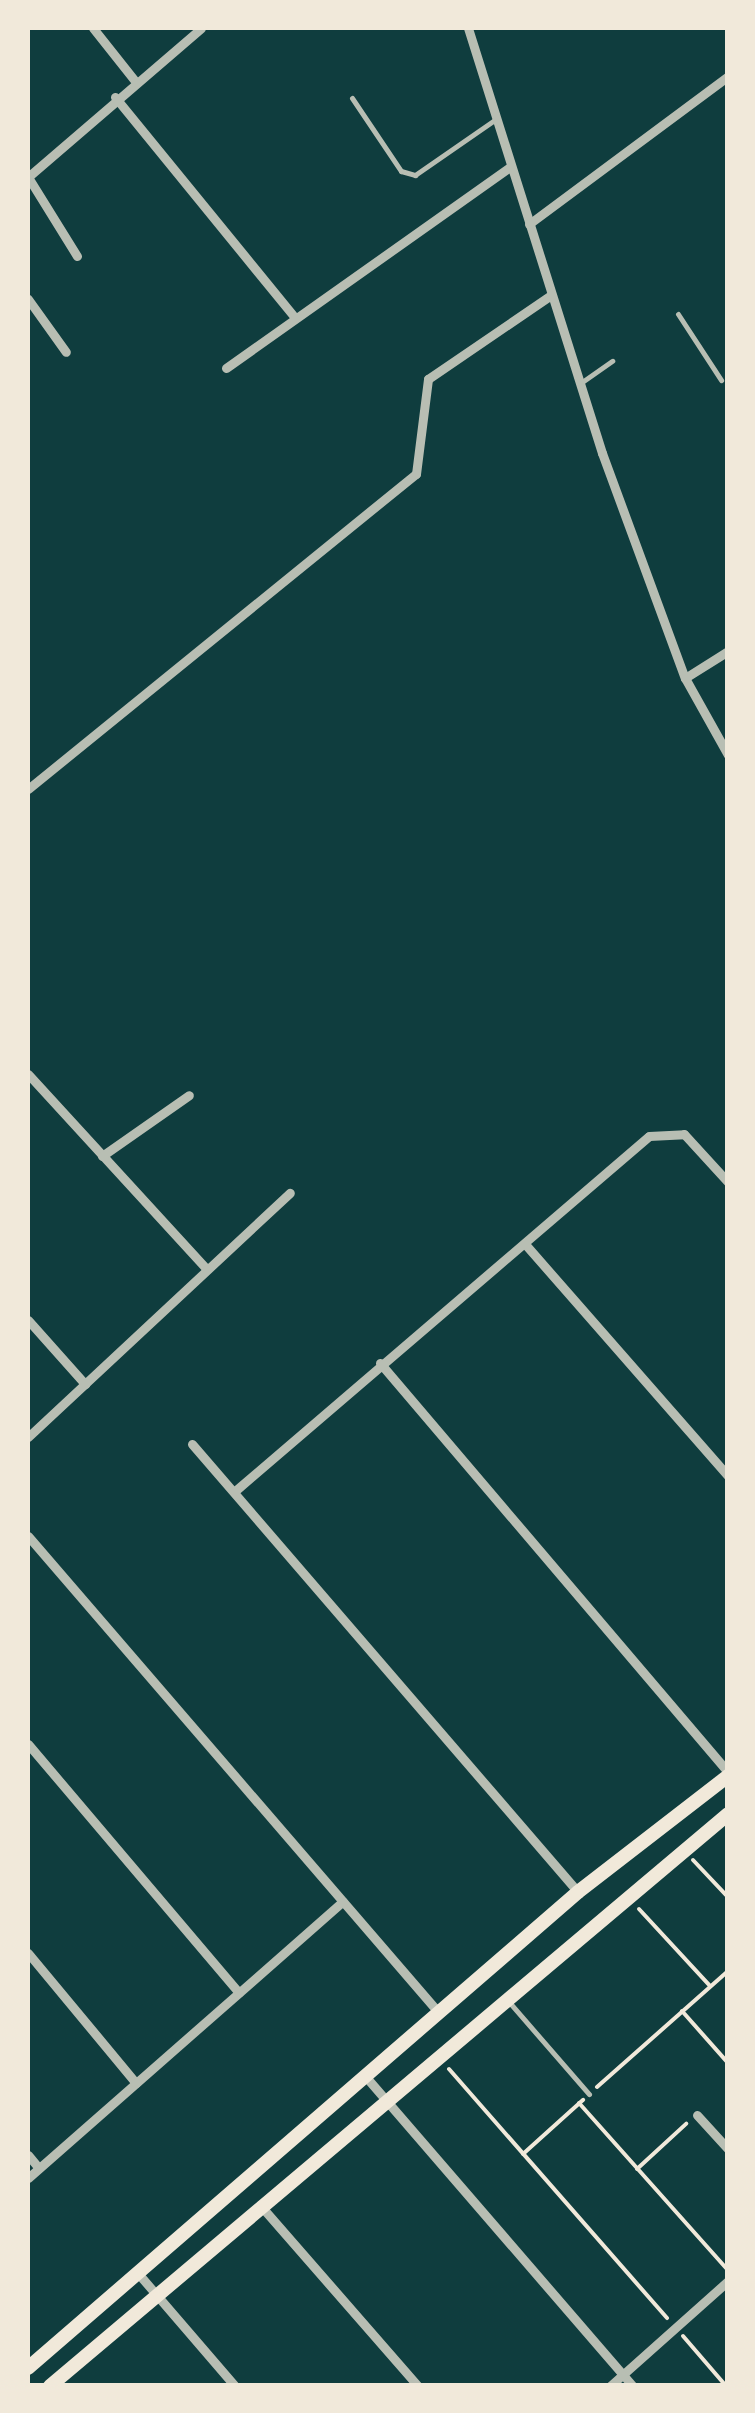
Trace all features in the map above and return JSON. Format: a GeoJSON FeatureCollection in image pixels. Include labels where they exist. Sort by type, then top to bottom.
{"type":"FeatureCollection","features":[{"type":"Feature","properties":{"kind":"main road"},"geometry":{"type":"LineString","coordinates":[[29,2364],[578,1892],[728,1774]]}},
{"type":"Feature","properties":{"kind":"main road"},"geometry":{"type":"LineString","coordinates":[[49,2386],[624,1893],[728,1814]]}},
{"type":"Feature","properties":{"kind":"street"},"geometry":{"type":"LineString","coordinates":[[92,28],[135,81]]}},
{"type":"Feature","properties":{"kind":"street"},"geometry":{"type":"LineString","coordinates":[[77,256],[28,177],[115,97],[201,28]]}},
{"type":"Feature","properties":{"kind":"street"},"geometry":{"type":"LineString","coordinates":[[468,28],[579,383],[685,678],[728,755]]}},
{"type":"Feature","properties":{"kind":"street"},"geometry":{"type":"LineString","coordinates":[[530,224],[728,76]]}},
{"type":"Feature","properties":{"kind":"street"},"geometry":{"type":"LineString","coordinates":[[115,97],[293,315]]}},
{"type":"Feature","properties":{"kind":"street"},"geometry":{"type":"LineString","coordinates":[[226,368],[293,315],[510,167]]}},
{"type":"Feature","properties":{"kind":"street"},"geometry":{"type":"LineString","coordinates":[[28,789],[416,474],[428,379],[552,295]]}},
{"type":"Feature","properties":{"kind":"street"},"geometry":{"type":"LineString","coordinates":[[28,299],[66,352]]}},
{"type":"Feature","properties":{"kind":"street"},"geometry":{"type":"LineString","coordinates":[[685,678],[728,651]]}},
{"type":"Feature","properties":{"kind":"street"},"geometry":{"type":"LineString","coordinates":[[28,1074],[205,1268]]}},
{"type":"Feature","properties":{"kind":"street"},"geometry":{"type":"LineString","coordinates":[[102,1156],[189,1095]]}},
{"type":"Feature","properties":{"kind":"street"},"geometry":{"type":"LineString","coordinates":[[236,1491],[380,1363],[650,1136],[673,1130],[728,1182]]}},
{"type":"Feature","properties":{"kind":"street"},"geometry":{"type":"LineString","coordinates":[[28,1437],[205,1268],[290,1193]]}},
{"type":"Feature","properties":{"kind":"street"},"geometry":{"type":"LineString","coordinates":[[525,1244],[728,1476]]}},
{"type":"Feature","properties":{"kind":"street"},"geometry":{"type":"LineString","coordinates":[[28,1320],[85,1384]]}},
{"type":"Feature","properties":{"kind":"street"},"geometry":{"type":"LineString","coordinates":[[380,1363],[728,1774]]}},
{"type":"Feature","properties":{"kind":"street"},"geometry":{"type":"LineString","coordinates":[[192,1444],[578,1892]]}},
{"type":"Feature","properties":{"kind":"street"},"geometry":{"type":"LineString","coordinates":[[30,1542],[438,2013]]}},
{"type":"Feature","properties":{"kind":"street"},"geometry":{"type":"LineString","coordinates":[[28,1744],[238,1993]]}},
{"type":"Feature","properties":{"kind":"street"},"geometry":{"type":"LineString","coordinates":[[28,2178],[344,1900]]}},
{"type":"Feature","properties":{"kind":"street"},"geometry":{"type":"LineString","coordinates":[[28,1954],[136,2083]]}},
{"type":"Feature","properties":{"kind":"street"},"geometry":{"type":"LineString","coordinates":[[366,2076],[633,2386]]}},
{"type":"Feature","properties":{"kind":"street"},"geometry":{"type":"LineString","coordinates":[[697,2114],[728,2149]]}},
{"type":"Feature","properties":{"kind":"street"},"geometry":{"type":"LineString","coordinates":[[28,2155],[39,2168]]}},
{"type":"Feature","properties":{"kind":"street"},"geometry":{"type":"LineString","coordinates":[[260,2206],[418,2386]]}},
{"type":"Feature","properties":{"kind":"street"},"geometry":{"type":"LineString","coordinates":[[136,2271],[236,2386]]}},
{"type":"Feature","properties":{"kind":"street"},"geometry":{"type":"LineString","coordinates":[[610,2386],[728,2281]]}},
{"type":"Feature","properties":{"kind":"street"},"geometry":{"type":"LineString","coordinates":[[29,2364],[49,2386]]}},
{"type":"Feature","properties":{"kind":"lane"},"geometry":{"type":"LineString","coordinates":[[352,98],[401,170],[415,175],[496,120]]}},
{"type":"Feature","properties":{"kind":"lane"},"geometry":{"type":"LineString","coordinates":[[678,314],[721,380]]}},
{"type":"Feature","properties":{"kind":"lane"},"geometry":{"type":"LineString","coordinates":[[579,383],[612,361]]}},
{"type":"Feature","properties":{"kind":"lane"},"geometry":{"type":"LineString","coordinates":[[504,1995],[589,2094]]}},
{"type":"Feature","properties":{"kind":"path"},"geometry":{"type":"LineString","coordinates":[[682,1848],[728,1898]]}},
{"type":"Feature","properties":{"kind":"path"},"geometry":{"type":"LineString","coordinates":[[624,1893],[710,1986]]}},
{"type":"Feature","properties":{"kind":"path"},"geometry":{"type":"LineString","coordinates":[[523,2154],[728,1971]]}},
{"type":"Feature","properties":{"kind":"path"},"geometry":{"type":"LineString","coordinates":[[682,2010],[728,2063]]}},
{"type":"Feature","properties":{"kind":"path"},"geometry":{"type":"LineString","coordinates":[[436,2055],[726,2386]]}},
{"type":"Feature","properties":{"kind":"path"},"geometry":{"type":"LineString","coordinates":[[579,2103],[728,2270]]}},
{"type":"Feature","properties":{"kind":"path"},"geometry":{"type":"LineString","coordinates":[[637,2169],[697,2114]]}}]}
